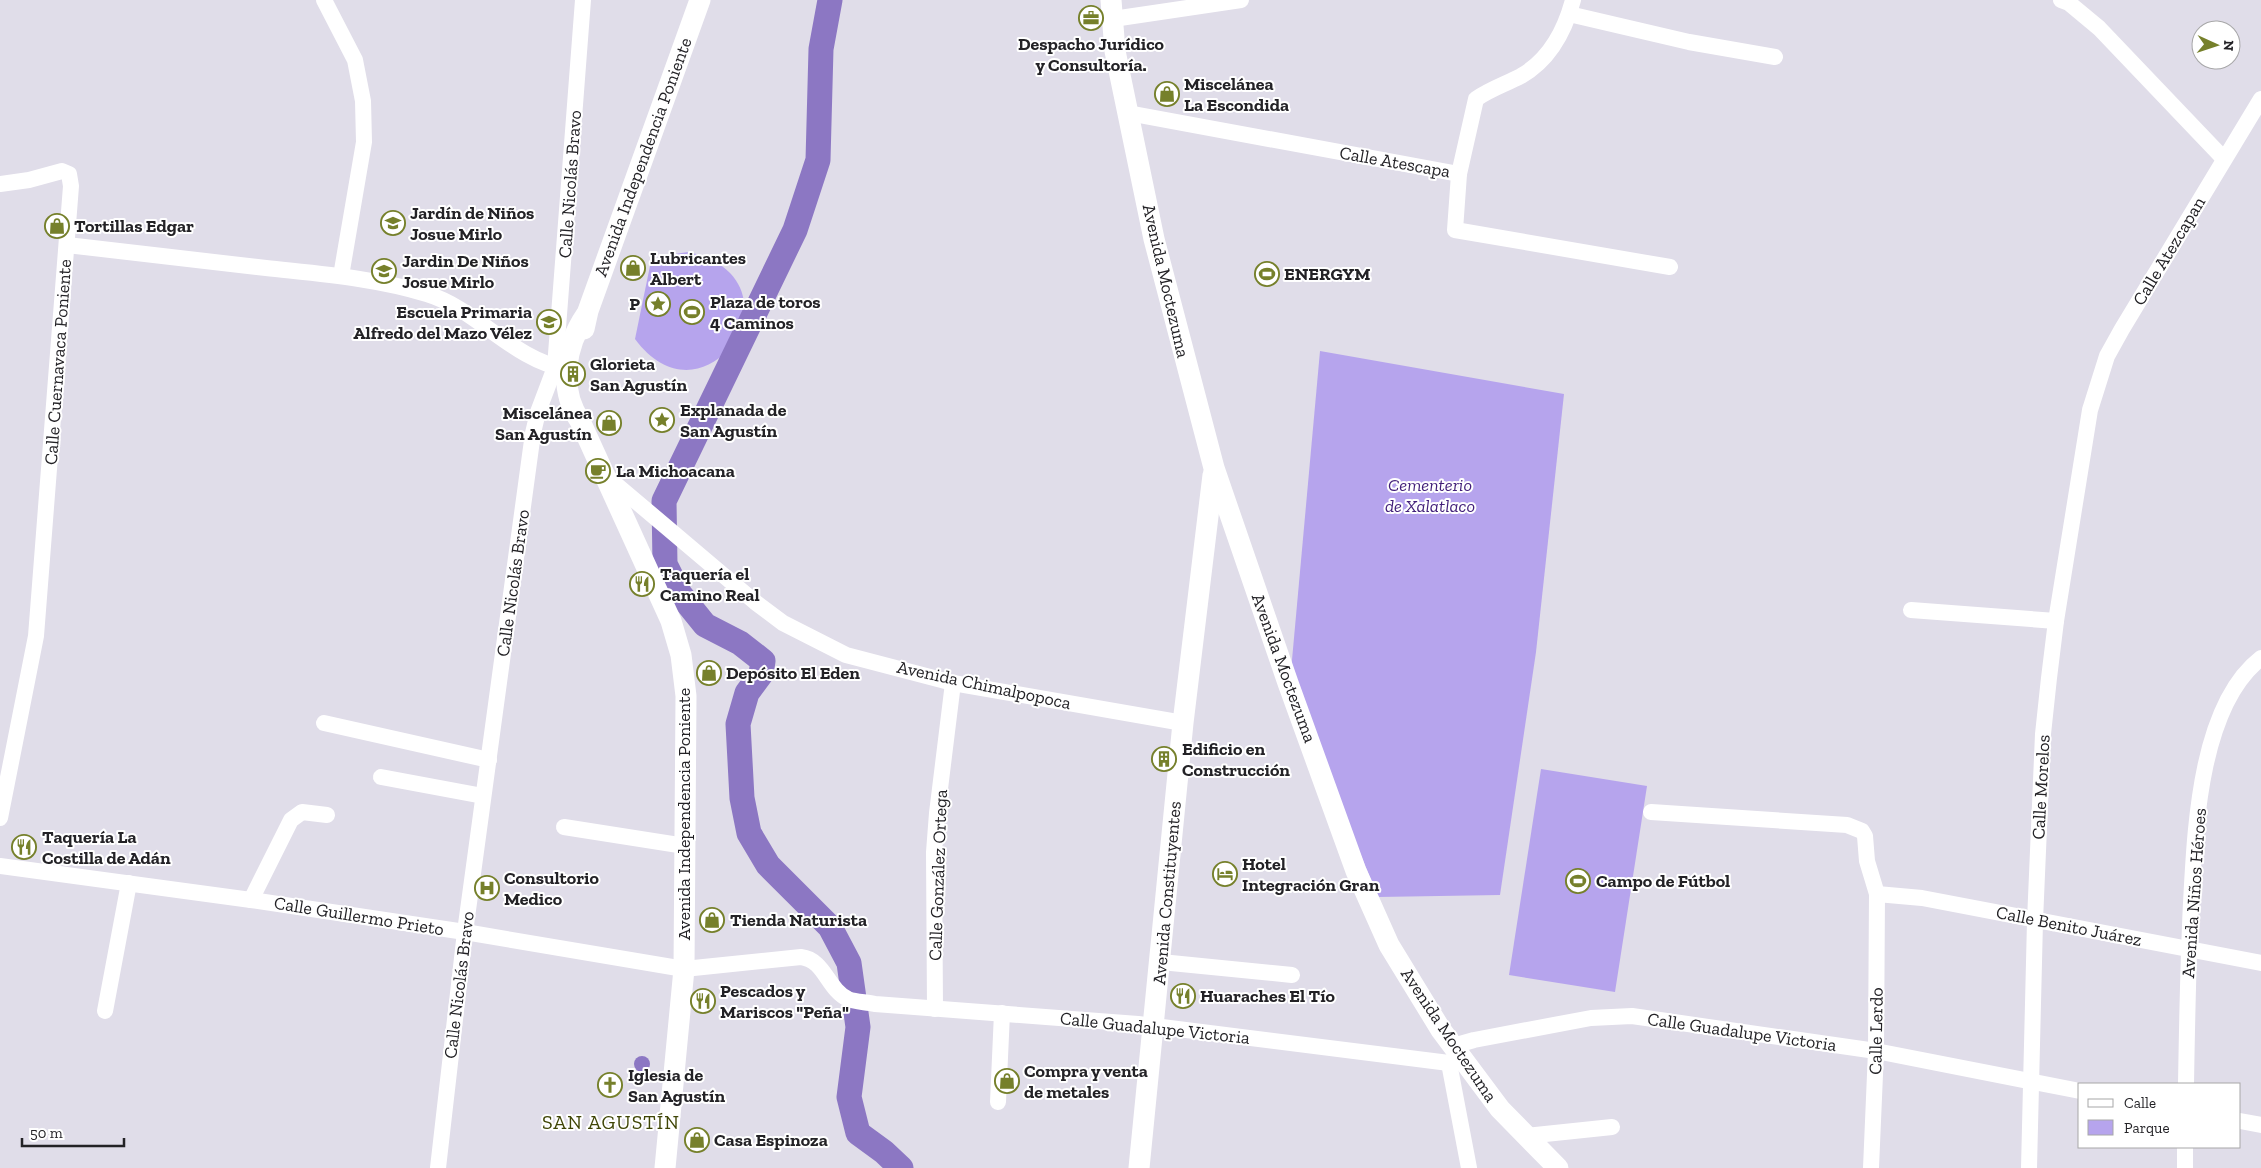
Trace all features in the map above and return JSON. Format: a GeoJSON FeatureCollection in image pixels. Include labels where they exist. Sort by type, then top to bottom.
{"type":"FeatureCollection","features":[{"type":"Feature","properties":{"kind":"main road","name":"Avenida Independencia Poniente"},"geometry":{"type":"LineString","coordinates":[[665,1168],[684,969],[686,696],[681,655],[671,621],[580,421],[571,407],[562,368],[572,341],[586,315],[700,0]]}},
{"type":"Feature","properties":{"kind":"main road","name":"Avenida Moctezuma"},"geometry":{"type":"LineString","coordinates":[[1112,9],[1116,51],[1154,239],[1214,468],[1356,871],[1389,945],[1454,1056],[1500,1109],[1558,1168]]}},
{"type":"Feature","properties":{"kind":"main road","name":"Avenida Independencia Poniente"},"geometry":{"type":"LineString","coordinates":[[580,421],[578,370],[586,315]]}},
{"type":"Feature","properties":{"kind":"main road","name":"Avenida Constituyentes"},"geometry":{"type":"LineString","coordinates":[[1139,1168],[1155,1026],[1183,723],[1214,468]]}},
{"type":"Feature","properties":{"kind":"street"},"geometry":{"type":"LineString","coordinates":[[324,0],[355,60],[363,101],[364,142],[341,276]]}},
{"type":"Feature","properties":{"kind":"street","name":"Calle Nicolás Bravo"},"geometry":{"type":"LineString","coordinates":[[438,1168],[465,932],[533,433],[538,412],[562,368],[583,0]]}},
{"type":"Feature","properties":{"kind":"street"},"geometry":{"type":"LineString","coordinates":[[1112,9],[1241,0]]}},
{"type":"Feature","properties":{"kind":"street"},"geometry":{"type":"LineString","coordinates":[[2061,0],[2069,3],[2099,28],[2224,159]]}},
{"type":"Feature","properties":{"kind":"street"},"geometry":{"type":"LineString","coordinates":[[1571,7],[1698,44],[1775,57]]}},
{"type":"Feature","properties":{"kind":"street","name":"Calle Atescapa"},"geometry":{"type":"LineString","coordinates":[[1128,113],[1459,174],[1476,99],[1522,75],[1541,62],[1555,42],[1571,7]]}},
{"type":"Feature","properties":{"kind":"street","name":"Calle Atezcapan"},"geometry":{"type":"LineString","coordinates":[[2090,410],[2107,356],[2261,99]]}},
{"type":"Feature","properties":{"kind":"street"},"geometry":{"type":"LineString","coordinates":[[0,184],[29,180],[62,171],[68,174],[71,186],[67,245]]}},
{"type":"Feature","properties":{"kind":"street"},"geometry":{"type":"LineString","coordinates":[[1459,174],[1455,230],[1670,267]]}},
{"type":"Feature","properties":{"kind":"street","name":"Calle Cuernavaca Poniente"},"geometry":{"type":"LineString","coordinates":[[0,818],[36,636],[67,245],[341,276],[386,283],[445,300],[521,350],[562,368]]}},
{"type":"Feature","properties":{"kind":"street","name":"Calle Morelos"},"geometry":{"type":"LineString","coordinates":[[2029,1168],[2035,921],[2043,734],[2056,621],[2090,410]]}},
{"type":"Feature","properties":{"kind":"street","name":"Avenida Chimalpopoca"},"geometry":{"type":"LineString","coordinates":[[604,474],[755,602],[784,623],[846,655],[953,683],[1183,723]]}},
{"type":"Feature","properties":{"kind":"street"},"geometry":{"type":"LineString","coordinates":[[1912,610],[2056,621]]}},
{"type":"Feature","properties":{"kind":"street","name":"Avenida Niños Héroes"},"geometry":{"type":"LineString","coordinates":[[2186,1083],[2189,949],[2196,827],[2205,772],[2217,725],[2228,700],[2237,684],[2261,658]]}},
{"type":"Feature","properties":{"kind":"street","name":"Calle González Ortega"},"geometry":{"type":"LineString","coordinates":[[935,1009],[934,852],[953,683]]}},
{"type":"Feature","properties":{"kind":"street"},"geometry":{"type":"LineString","coordinates":[[324,723],[489,760]]}},
{"type":"Feature","properties":{"kind":"street"},"geometry":{"type":"LineString","coordinates":[[381,777],[483,796]]}},
{"type":"Feature","properties":{"kind":"street"},"geometry":{"type":"LineString","coordinates":[[251,900],[291,820],[302,812],[327,815]]}},
{"type":"Feature","properties":{"kind":"street","name":"Calle Lerdo"},"geometry":{"type":"LineString","coordinates":[[1651,812],[1855,826],[1862,830],[1865,836],[1867,861],[1877,894],[1876,1051],[1872,1168]]}},
{"type":"Feature","properties":{"kind":"street"},"geometry":{"type":"LineString","coordinates":[[564,827],[685,846]]}},
{"type":"Feature","properties":{"kind":"street","name":"Calle Guillermo Prieto"},"geometry":{"type":"LineString","coordinates":[[0,866],[251,900],[465,932],[684,969],[801,957],[810,958],[816,962],[836,990],[848,999]]}},
{"type":"Feature","properties":{"kind":"street"},"geometry":{"type":"LineString","coordinates":[[105,1011],[129,883]]}},
{"type":"Feature","properties":{"kind":"street","name":"Calle Benito Juárez"},"geometry":{"type":"LineString","coordinates":[[1877,894],[1922,898],[2261,964]]}},
{"type":"Feature","properties":{"kind":"street"},"geometry":{"type":"LineString","coordinates":[[1161,962],[1292,975]]}},
{"type":"Feature","properties":{"kind":"street","name":"Calle Guadalupe Victoria"},"geometry":{"type":"LineString","coordinates":[[848,999],[876,1004],[1002,1012],[1454,1056],[1474,1040],[1611,1016],[1632,1016],[1876,1051],[2078,1091]]}},
{"type":"Feature","properties":{"kind":"street"},"geometry":{"type":"LineString","coordinates":[[998,1102],[1002,1012]]}},
{"type":"Feature","properties":{"kind":"street"},"geometry":{"type":"LineString","coordinates":[[1454,1056],[1469,1168]]}},
{"type":"Feature","properties":{"kind":"street"},"geometry":{"type":"LineString","coordinates":[[2241,1121],[2261,1125]]}},
{"type":"Feature","properties":{"kind":"street"},"geometry":{"type":"LineString","coordinates":[[1526,1136],[1612,1127]]}},
{"type":"Feature","properties":{"kind":"street"},"geometry":{"type":"LineString","coordinates":[[2185,1148],[2185,1168]]}},
{"type":"Feature","properties":{"kind":"green space","name":"Plaza de toros 4 Caminos"},"geometry":{"type":"Polygon","coordinates":[[[688,252],[724,267],[741,290],[744,317],[734,342],[715,361],[690,370],[663,364],[635,339],[651,261],[668,255],[688,252]]]}},
{"type":"Feature","properties":{"kind":"green space","name":"Cementerio de Xalatlaco"},"geometry":{"type":"Polygon","coordinates":[[[1320,351],[1564,394],[1536,652],[1500,895],[1378,897],[1290,682],[1320,351]]]}},
{"type":"Feature","properties":{"kind":"green space","name":"Campo de Fútbol"},"geometry":{"type":"Polygon","coordinates":[[[1541,769],[1647,786],[1615,992],[1509,975],[1541,769]]]}},
{"type":"Feature","properties":{"kind":"shaded area"},"geometry":{"type":"Polygon","coordinates":[[[642,1056],[650,1064],[642,1072],[634,1064],[642,1056]]]}},
{"type":"Feature","properties":{"kind":"waterway"},"geometry":{"type":"LineString","coordinates":[[830,0],[821,49],[818,160],[795,230],[664,501],[665,564],[680,594],[705,625],[740,643],[763,661],[761,674],[747,693],[738,724],[742,798],[749,833],[768,865],[830,927],[849,963],[858,1027],[849,1097],[858,1133],[884,1152],[901,1168]]}},
{"type":"Feature","properties":{"kind":"place","name":"Despacho Jurídico y Consultoría."},"geometry":{"type":"Point","coordinates":[1091,18]}},
{"type":"Feature","properties":{"kind":"place","name":"Miscelánea La Escondida"},"geometry":{"type":"Point","coordinates":[1167,94]}},
{"type":"Feature","properties":{"kind":"place","name":"Jardín de Niños Josue Mirlo"},"geometry":{"type":"Point","coordinates":[393,223]}},
{"type":"Feature","properties":{"kind":"place","name":"Tortillas Edgar"},"geometry":{"type":"Point","coordinates":[57,226]}},
{"type":"Feature","properties":{"kind":"place","name":"Lubricantes Albert"},"geometry":{"type":"Point","coordinates":[633,268]}},
{"type":"Feature","properties":{"kind":"place","name":"Jardin De Niños Josue Mirlo"},"geometry":{"type":"Point","coordinates":[384,271]}},
{"type":"Feature","properties":{"kind":"place","name":"ENERGYM"},"geometry":{"type":"Point","coordinates":[1267,274]}},
{"type":"Feature","properties":{"kind":"place","name":"P"},"geometry":{"type":"Point","coordinates":[658,304]}},
{"type":"Feature","properties":{"kind":"place","name":"Plaza de toros 4 Caminos"},"geometry":{"type":"Point","coordinates":[692,312]}},
{"type":"Feature","properties":{"kind":"place","name":"Escuela Primaria Alfredo del Mazo Vélez"},"geometry":{"type":"Point","coordinates":[549,322]}},
{"type":"Feature","properties":{"kind":"place","name":"Glorieta San Agustín"},"geometry":{"type":"Point","coordinates":[573,374]}},
{"type":"Feature","properties":{"kind":"place","name":"Explanada de San Agustín"},"geometry":{"type":"Point","coordinates":[662,420]}},
{"type":"Feature","properties":{"kind":"place","name":"Miscelánea San Agustín"},"geometry":{"type":"Point","coordinates":[609,423]}},
{"type":"Feature","properties":{"kind":"place","name":"La Michoacana"},"geometry":{"type":"Point","coordinates":[598,471]}},
{"type":"Feature","properties":{"kind":"place","name":"Taquería el Camino Real"},"geometry":{"type":"Point","coordinates":[642,584]}},
{"type":"Feature","properties":{"kind":"place","name":"Depósito El Eden"},"geometry":{"type":"Point","coordinates":[709,673]}},
{"type":"Feature","properties":{"kind":"place","name":"Edificio en Construcción"},"geometry":{"type":"Point","coordinates":[1164,759]}},
{"type":"Feature","properties":{"kind":"place","name":"Taquería La Costilla de Adán"},"geometry":{"type":"Point","coordinates":[24,847]}},
{"type":"Feature","properties":{"kind":"place","name":"Hotel Integración Gran"},"geometry":{"type":"Point","coordinates":[1225,874]}},
{"type":"Feature","properties":{"kind":"place","name":"Campo de Fútbol"},"geometry":{"type":"Point","coordinates":[1578,881]}},
{"type":"Feature","properties":{"kind":"place","name":"Consultorio Medico"},"geometry":{"type":"Point","coordinates":[487,888]}},
{"type":"Feature","properties":{"kind":"place","name":"Tienda Naturista"},"geometry":{"type":"Point","coordinates":[712,920]}},
{"type":"Feature","properties":{"kind":"place","name":"Huaraches El Tío"},"geometry":{"type":"Point","coordinates":[1183,996]}},
{"type":"Feature","properties":{"kind":"place","name":"Pescados y Mariscos \"Peña\""},"geometry":{"type":"Point","coordinates":[703,1001]}},
{"type":"Feature","properties":{"kind":"place","name":"Compra y venta de metales"},"geometry":{"type":"Point","coordinates":[1007,1081]}},
{"type":"Feature","properties":{"kind":"place","name":"Iglesia de San Agustín"},"geometry":{"type":"Point","coordinates":[610,1085]}},
{"type":"Feature","properties":{"kind":"place","name":"Casa Espinoza"},"geometry":{"type":"Point","coordinates":[697,1140]}},
{"type":"Feature","properties":{"kind":"district","name":"SAN AGUSTÍN"},"geometry":{"type":"Point","coordinates":[611,1122]}}]}
